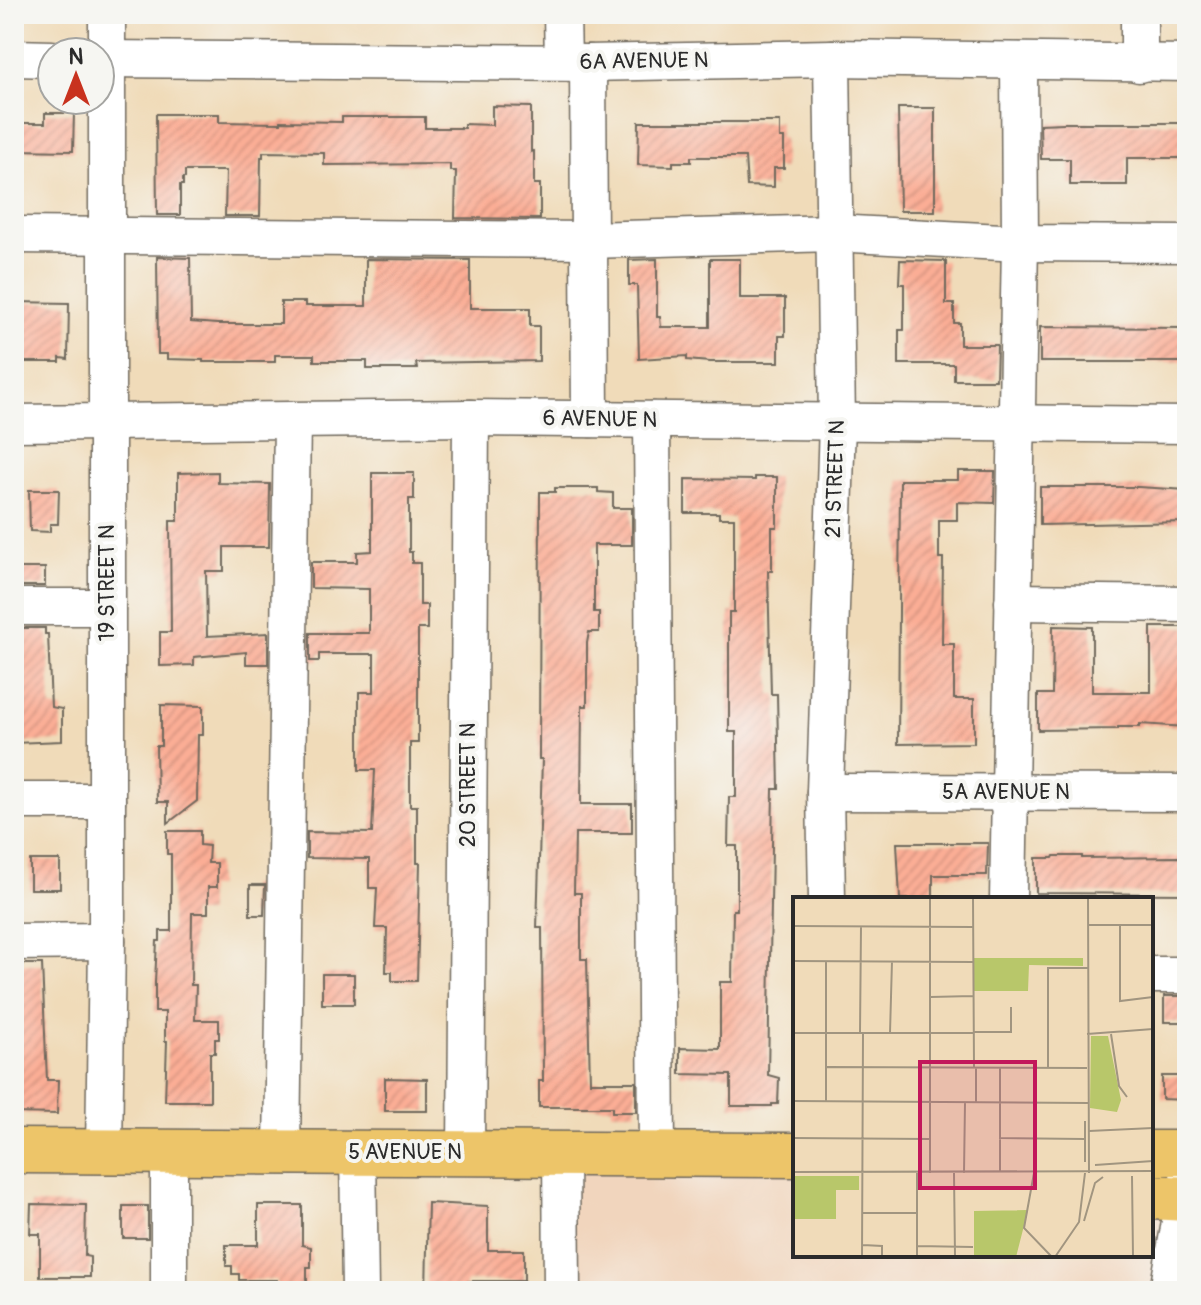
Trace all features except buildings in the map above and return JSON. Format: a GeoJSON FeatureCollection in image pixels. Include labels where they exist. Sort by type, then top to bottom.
{"type":"FeatureCollection","features":[{"type":"Feature","properties":{"kind":"main road","name":"5 AVENUE N"},"geometry":{"type":"LineString","coordinates":[[14,1151],[793,1155]]}},
{"type":"Feature","properties":{"kind":"main road"},"geometry":{"type":"LineString","coordinates":[[1153,1153],[1187,1153]]}},
{"type":"Feature","properties":{"kind":"street","name":"19 STREET N"},"geometry":{"type":"LineString","coordinates":[[106,36],[107,14]]}},
{"type":"Feature","properties":{"kind":"street"},"geometry":{"type":"LineString","coordinates":[[562,14],[575,62],[589,240],[590,419]]}},
{"type":"Feature","properties":{"kind":"street"},"geometry":{"type":"LineString","coordinates":[[1139,14],[1139,64]]}},
{"type":"Feature","properties":{"kind":"street"},"geometry":{"type":"LineString","coordinates":[[14,58],[36,59]]}},
{"type":"Feature","properties":{"kind":"street","name":"6A AVENUE N"},"geometry":{"type":"LineString","coordinates":[[116,59],[575,62],[832,58],[1187,63]]}},
{"type":"Feature","properties":{"kind":"street","name":"21 STREET N"},"geometry":{"type":"LineString","coordinates":[[827,897],[825,792],[837,423],[832,58]]}},
{"type":"Feature","properties":{"kind":"street"},"geometry":{"type":"LineString","coordinates":[[1008,897],[1020,243],[1019,61]]}},
{"type":"Feature","properties":{"kind":"street","name":"19 STREET N"},"geometry":{"type":"LineString","coordinates":[[104,1151],[107,941],[105,116]]}},
{"type":"Feature","properties":{"kind":"street"},"geometry":{"type":"LineString","coordinates":[[14,235],[589,240],[834,233],[1020,243],[1187,244]]}},
{"type":"Feature","properties":{"kind":"street","name":"6 AVENUE N"},"geometry":{"type":"LineString","coordinates":[[14,423],[471,418],[1187,425]]}},
{"type":"Feature","properties":{"kind":"street","name":"20 STREET N"},"geometry":{"type":"LineString","coordinates":[[466,1152],[471,418]]}},
{"type":"Feature","properties":{"kind":"street"},"geometry":{"type":"LineString","coordinates":[[652,420],[657,1152]]}},
{"type":"Feature","properties":{"kind":"street"},"geometry":{"type":"LineString","coordinates":[[282,1152],[292,421]]}},
{"type":"Feature","properties":{"kind":"street"},"geometry":{"type":"LineString","coordinates":[[1013,602],[1187,604]]}},
{"type":"Feature","properties":{"kind":"street"},"geometry":{"type":"LineString","coordinates":[[14,607],[107,607]]}},
{"type":"Feature","properties":{"kind":"street","name":"5A AVENUE N"},"geometry":{"type":"LineString","coordinates":[[825,792],[1187,793]]}},
{"type":"Feature","properties":{"kind":"street"},"geometry":{"type":"LineString","coordinates":[[14,801],[107,801]]}},
{"type":"Feature","properties":{"kind":"street"},"geometry":{"type":"LineString","coordinates":[[14,942],[107,941]]}},
{"type":"Feature","properties":{"kind":"street"},"geometry":{"type":"LineString","coordinates":[[1153,975],[1187,975]]}},
{"type":"Feature","properties":{"kind":"street"},"geometry":{"type":"LineString","coordinates":[[169,1151],[169,1291]]}},
{"type":"Feature","properties":{"kind":"street"},"geometry":{"type":"LineString","coordinates":[[358,1151],[360,1291]]}},
{"type":"Feature","properties":{"kind":"street"},"geometry":{"type":"LineString","coordinates":[[561,1152],[562,1291]]}},
{"type":"Feature","properties":{"kind":"street"},"geometry":{"type":"LineString","coordinates":[[1168,1291],[1177,1194]]}},
{"type":"Feature","properties":{"kind":"shaded area"},"geometry":{"type":"Polygon","coordinates":[[[561,1152],[793,1155],[793,1257],[1153,1257],[1153,1197],[1187,1199],[1187,1291],[562,1291],[561,1152]]]}}]}
